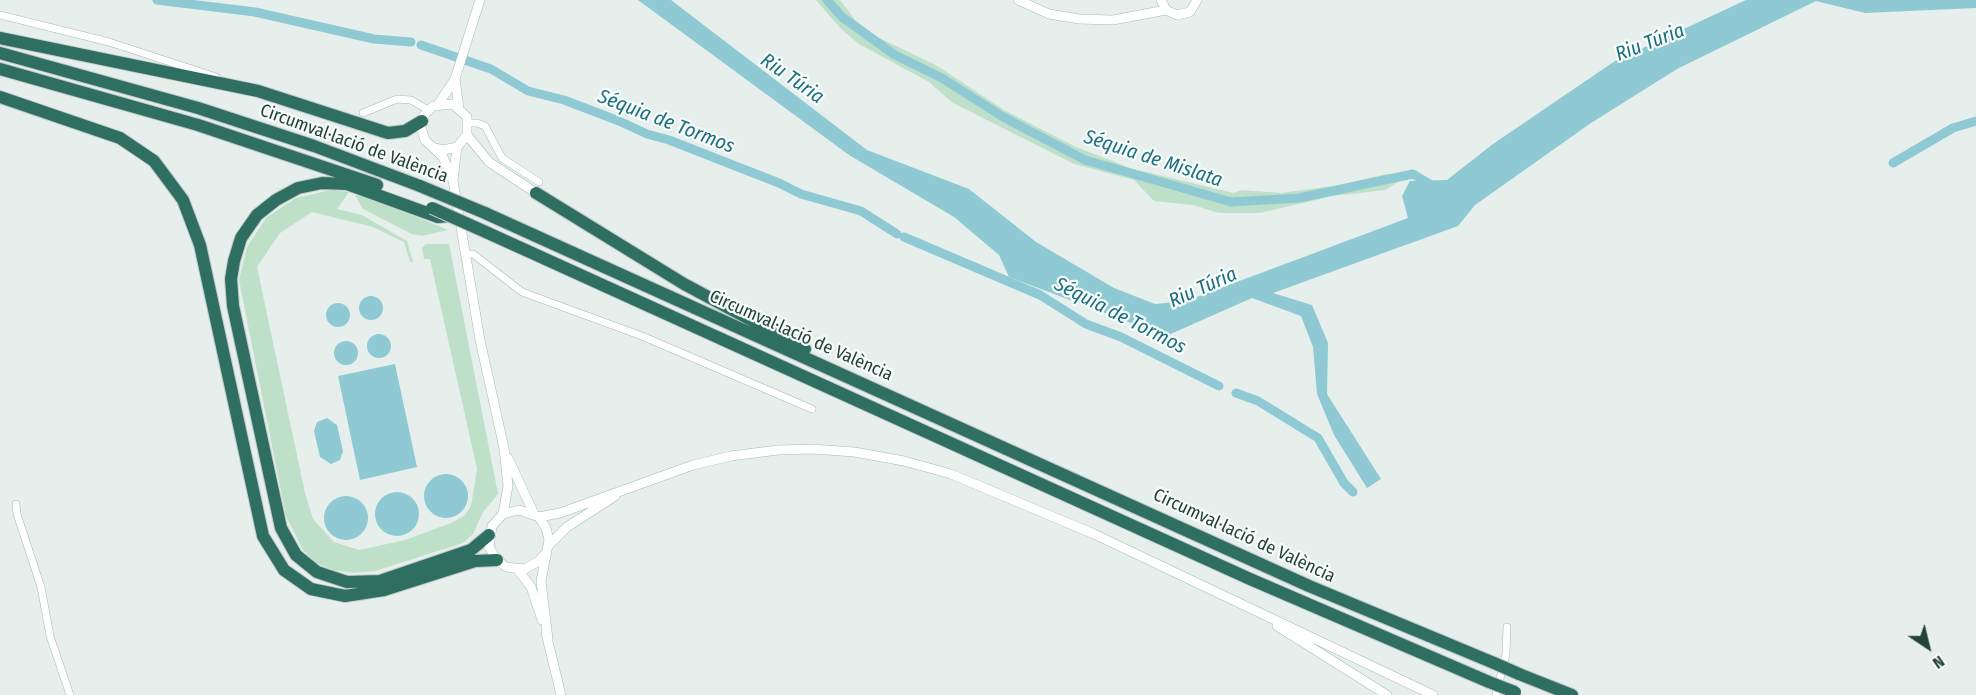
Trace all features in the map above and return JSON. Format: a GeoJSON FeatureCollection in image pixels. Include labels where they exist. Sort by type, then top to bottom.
{"type":"FeatureCollection","features":[{"type":"Feature","properties":{"kind":"highway"},"geometry":{"type":"LineString","coordinates":[[0,38],[258,91],[388,133],[405,131],[425,115]]}},
{"type":"Feature","properties":{"kind":"highway","name":"Circumval·lació de València"},"geometry":{"type":"LineString","coordinates":[[0,53],[198,108],[314,146],[420,186],[485,213],[1309,586],[1572,695]]}},
{"type":"Feature","properties":{"kind":"highway","name":"Circumval·lació de València"},"geometry":{"type":"LineString","coordinates":[[0,69],[198,125],[292,155],[431,211],[449,216],[1250,579],[1519,693]]}},
{"type":"Feature","properties":{"kind":"highway"},"geometry":{"type":"LineString","coordinates":[[0,97],[120,138],[154,161],[183,200],[200,245],[262,536],[284,570],[312,589],[345,596],[384,590],[475,561],[497,560]]}},
{"type":"Feature","properties":{"kind":"highway"},"geometry":{"type":"LineString","coordinates":[[431,211],[347,184],[322,183],[298,188],[276,200],[257,215],[241,238],[234,261],[233,306],[280,528],[296,555],[317,572],[347,582],[380,581],[471,550],[489,535]]}},
{"type":"Feature","properties":{"kind":"highway"},"geometry":{"type":"LineString","coordinates":[[538,188],[684,284],[795,345],[950,423]]}},
{"type":"Feature","properties":{"kind":"street"},"geometry":{"type":"LineString","coordinates":[[453,180],[436,148],[422,134],[425,115],[439,103],[455,79],[480,0]]}},
{"type":"Feature","properties":{"kind":"street"},"geometry":{"type":"LineString","coordinates":[[1018,0],[1049,14],[1079,19],[1113,20],[1166,10],[1184,15],[1194,7],[1197,0]]}},
{"type":"Feature","properties":{"kind":"street"},"geometry":{"type":"LineString","coordinates":[[1138,14],[1160,0],[1166,10]]}},
{"type":"Feature","properties":{"kind":"street"},"geometry":{"type":"LineString","coordinates":[[0,15],[109,42],[258,91]]}},
{"type":"Feature","properties":{"kind":"street"},"geometry":{"type":"LineString","coordinates":[[455,79],[459,108],[468,123],[467,135],[457,147],[453,180],[480,340],[504,448],[508,486],[503,514],[492,526],[489,535],[489,547],[497,560],[506,567],[517,569],[533,566],[576,521],[633,486]]}},
{"type":"Feature","properties":{"kind":"street"},"geometry":{"type":"LineString","coordinates":[[363,113],[397,99],[411,100],[425,115]]}},
{"type":"Feature","properties":{"kind":"street"},"geometry":{"type":"LineString","coordinates":[[439,103],[459,108]]}},
{"type":"Feature","properties":{"kind":"street"},"geometry":{"type":"LineString","coordinates":[[468,123],[485,126],[502,159],[538,188]]}},
{"type":"Feature","properties":{"kind":"street"},"geometry":{"type":"LineString","coordinates":[[467,135],[489,162],[538,188]]}},
{"type":"Feature","properties":{"kind":"street"},"geometry":{"type":"LineString","coordinates":[[436,148],[457,147]]}},
{"type":"Feature","properties":{"kind":"street"},"geometry":{"type":"LineString","coordinates":[[465,254],[473,254],[522,292],[649,339],[812,409]]}},
{"type":"Feature","properties":{"kind":"street"},"geometry":{"type":"LineString","coordinates":[[504,448],[537,516],[548,533],[541,581],[548,639]]}},
{"type":"Feature","properties":{"kind":"street"},"geometry":{"type":"LineString","coordinates":[[503,514],[519,510],[537,516],[560,513],[693,465],[778,450],[854,452],[904,461],[951,474],[1094,534],[1433,695]]}},
{"type":"Feature","properties":{"kind":"street"},"geometry":{"type":"LineString","coordinates":[[16,504],[17,514],[41,587],[50,636],[70,695]]}},
{"type":"Feature","properties":{"kind":"street"},"geometry":{"type":"LineString","coordinates":[[517,569],[531,587],[548,639],[561,695]]}},
{"type":"Feature","properties":{"kind":"street"},"geometry":{"type":"LineString","coordinates":[[1261,614],[1288,634],[1387,695]]}},
{"type":"Feature","properties":{"kind":"street"},"geometry":{"type":"LineString","coordinates":[[1496,695],[1506,654],[1507,627]]}},
{"type":"Feature","properties":{"kind":"green space"},"geometry":{"type":"Polygon","coordinates":[[[816,0],[840,0],[856,21],[875,36],[936,65],[1004,110],[1076,147],[1130,168],[1233,193],[1242,190],[1281,193],[1340,185],[1386,174],[1395,175],[1398,182],[1385,190],[1333,196],[1260,213],[1219,213],[1193,205],[1154,201],[1134,180],[1074,164],[953,103],[929,82],[859,44],[841,29],[816,0]]]}},
{"type":"Feature","properties":{"kind":"green space"},"geometry":{"type":"Polygon","coordinates":[[[331,190],[349,192],[337,209],[362,215],[407,241],[413,262],[410,262],[404,242],[373,227],[312,212],[280,233],[257,267],[305,493],[313,519],[334,542],[359,550],[405,540],[451,523],[465,515],[471,506],[477,469],[430,259],[424,259],[422,248],[426,244],[449,244],[498,494],[483,512],[473,534],[463,543],[375,571],[353,573],[333,570],[317,563],[303,550],[286,516],[239,280],[247,247],[266,218],[296,198],[331,190]]]}},
{"type":"Feature","properties":{"kind":"green space"},"geometry":{"type":"Polygon","coordinates":[[[355,195],[371,198],[448,230],[422,236],[412,234],[363,209],[355,195]]]}},
{"type":"Feature","properties":{"kind":"water"},"geometry":{"type":"Polygon","coordinates":[[[638,0],[671,0],[867,150],[969,189],[1036,242],[1114,288],[1155,304],[1186,301],[1408,218],[1402,196],[1410,181],[1447,180],[1493,144],[1615,61],[1746,0],[1976,0],[1976,8],[1865,13],[1816,1],[1677,69],[1591,123],[1475,205],[1458,226],[1273,293],[1312,305],[1328,343],[1327,394],[1381,479],[1367,488],[1334,435],[1317,394],[1313,347],[1301,316],[1252,298],[1166,336],[1009,277],[999,255],[954,217],[849,155],[638,0]]]}},
{"type":"Feature","properties":{"kind":"water"},"geometry":{"type":"Polygon","coordinates":[[[371,296],[380,299],[383,308],[380,317],[371,320],[362,317],[359,308],[362,299],[371,296]]]}},
{"type":"Feature","properties":{"kind":"water"},"geometry":{"type":"Polygon","coordinates":[[[338,303],[347,306],[350,315],[347,324],[338,327],[329,324],[326,315],[329,306],[338,303]]]}},
{"type":"Feature","properties":{"kind":"water"},"geometry":{"type":"Polygon","coordinates":[[[379,334],[388,337],[391,346],[388,355],[379,358],[370,355],[367,346],[370,337],[379,334]]]}},
{"type":"Feature","properties":{"kind":"water"},"geometry":{"type":"Polygon","coordinates":[[[346,341],[355,344],[358,353],[355,362],[346,365],[337,362],[334,353],[337,344],[346,341]]]}},
{"type":"Feature","properties":{"kind":"water"},"geometry":{"type":"Polygon","coordinates":[[[395,364],[417,467],[360,480],[338,376],[395,364]]]}},
{"type":"Feature","properties":{"kind":"water"},"geometry":{"type":"Polygon","coordinates":[[[327,418],[337,425],[343,451],[340,460],[331,464],[320,457],[314,431],[317,422],[327,418]]]}},
{"type":"Feature","properties":{"kind":"water"},"geometry":{"type":"Polygon","coordinates":[[[446,474],[461,481],[468,496],[461,511],[446,518],[431,511],[424,496],[431,481],[446,474]]]}},
{"type":"Feature","properties":{"kind":"water"},"geometry":{"type":"Polygon","coordinates":[[[397,492],[412,499],[419,514],[412,529],[397,536],[382,529],[375,514],[382,499],[397,492]]]}},
{"type":"Feature","properties":{"kind":"water"},"geometry":{"type":"Polygon","coordinates":[[[346,496],[361,503],[368,518],[361,533],[346,540],[331,533],[324,518],[331,503],[346,496]]]}},
{"type":"Feature","properties":{"kind":"waterway","name":"Séquia de Tormos"},"geometry":{"type":"LineString","coordinates":[[157,0],[255,12],[374,39],[411,42]]}},
{"type":"Feature","properties":{"kind":"waterway","name":"Séquia de Mislata"},"geometry":{"type":"LineString","coordinates":[[827,0],[842,17],[895,55],[942,78],[1003,117],[1085,160],[1231,202],[1299,198],[1413,174],[1435,187]]}},
{"type":"Feature","properties":{"kind":"waterway","name":"Séquia de Tormos"},"geometry":{"type":"LineString","coordinates":[[421,45],[491,69],[528,91],[564,100],[647,134],[669,140],[779,183],[801,194],[861,211],[897,234]]}},
{"type":"Feature","properties":{"kind":"waterway","name":"Séquia de Tormos"},"geometry":{"type":"LineString","coordinates":[[1893,163],[1953,128],[1976,121]]}},
{"type":"Feature","properties":{"kind":"waterway","name":"Séquia de Tormos"},"geometry":{"type":"LineString","coordinates":[[904,237],[1040,295],[1086,324],[1121,337],[1219,386]]}},
{"type":"Feature","properties":{"kind":"waterway","name":"Séquia de Tormos"},"geometry":{"type":"LineString","coordinates":[[1236,393],[1258,401],[1318,438],[1344,483],[1353,492]]}},
{"type":"Feature","properties":{"kind":"water label","name":"Riu Túria"},"geometry":{"type":"Point","coordinates":[1650,43]}},
{"type":"Feature","properties":{"kind":"water label","name":"Riu Túria"},"geometry":{"type":"Point","coordinates":[792,79]}},
{"type":"Feature","properties":{"kind":"water label","name":"Riu Túria"},"geometry":{"type":"Point","coordinates":[1203,288]}}]}
